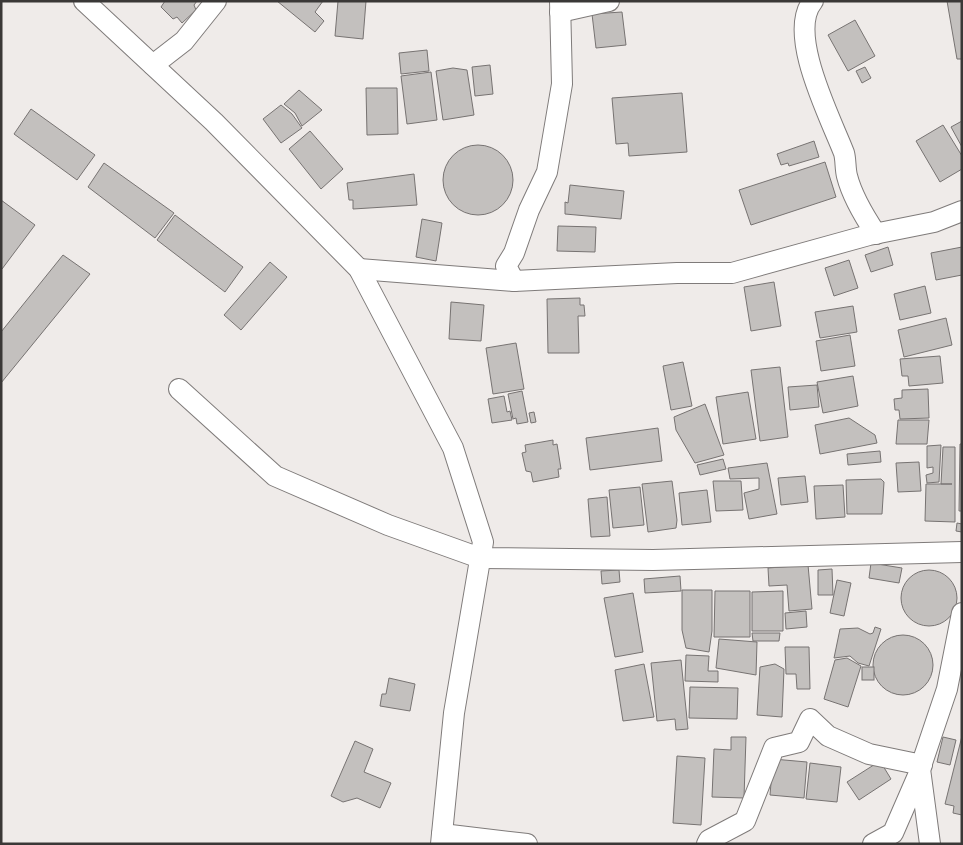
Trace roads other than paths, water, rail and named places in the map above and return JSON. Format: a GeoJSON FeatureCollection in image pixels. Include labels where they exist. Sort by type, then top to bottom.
{"type":"FeatureCollection","features":[{"type":"Feature","properties":{"kind":"street"},"geometry":{"type":"LineString","coordinates":[[84,1],[290,198],[359,269],[453,448],[483,542],[454,713],[442,839],[527,844]]}},
{"type":"Feature","properties":{"kind":"street"},"geometry":{"type":"LineString","coordinates":[[153,65],[184,41],[216,1]]}},
{"type":"Feature","properties":{"kind":"street"},"geometry":{"type":"LineString","coordinates":[[514,281],[506,266],[514,253],[529,210],[547,172],[562,84],[560,6],[609,1]]}},
{"type":"Feature","properties":{"kind":"street"},"geometry":{"type":"LineString","coordinates":[[813,1],[808,7],[803,26],[806,46],[831,126],[844,155],[847,176],[860,208],[876,234]]}},
{"type":"Feature","properties":{"kind":"street"},"geometry":{"type":"LineString","coordinates":[[359,269],[514,281],[677,273],[732,273],[876,234],[934,222],[962,210]]}},
{"type":"Feature","properties":{"kind":"street"},"geometry":{"type":"LineString","coordinates":[[179,389],[275,476],[388,525],[480,558],[653,560],[962,552]]}},
{"type":"Feature","properties":{"kind":"street"},"geometry":{"type":"LineString","coordinates":[[873,844],[893,833],[921,767],[947,689],[962,613]]}},
{"type":"Feature","properties":{"kind":"street"},"geometry":{"type":"LineString","coordinates":[[707,844],[709,840],[745,821],[774,748],[799,742],[810,720],[828,736],[869,754],[921,767]]}},
{"type":"Feature","properties":{"kind":"street"},"geometry":{"type":"LineString","coordinates":[[921,767],[930,844]]}}]}
